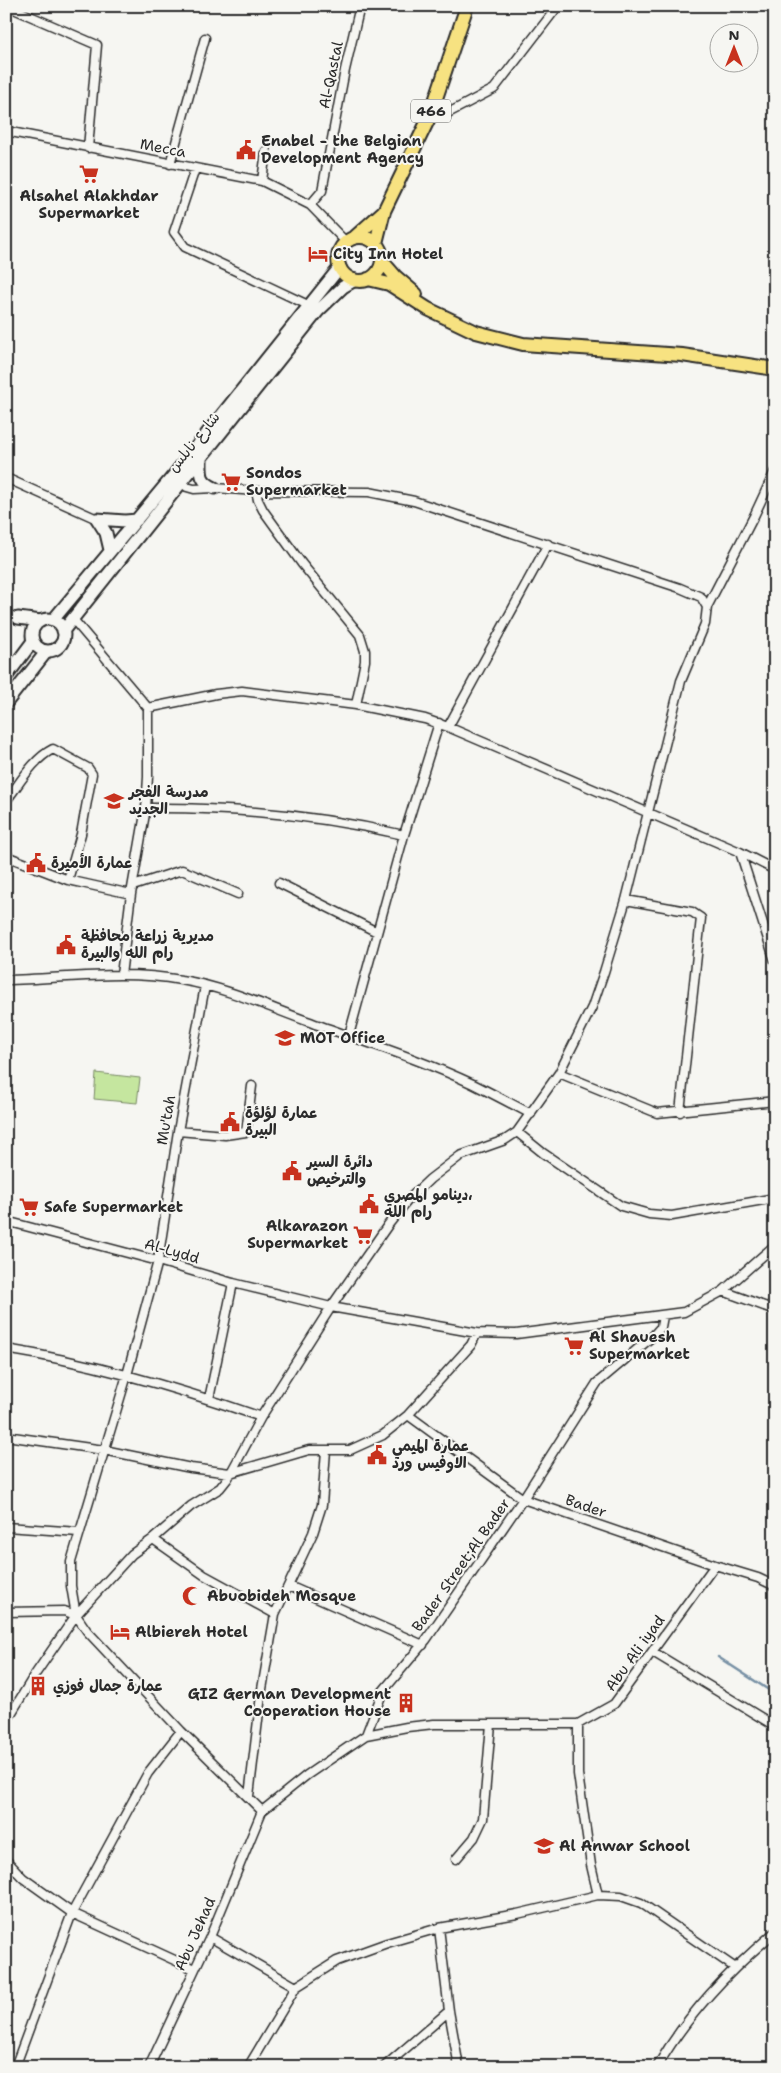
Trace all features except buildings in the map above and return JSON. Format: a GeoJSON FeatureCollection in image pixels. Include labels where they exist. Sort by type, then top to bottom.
{"type":"FeatureCollection","features":[{"type":"Feature","properties":{"kind":"main road","name":"466"},"geometry":{"type":"LineString","coordinates":[[376,243],[384,211],[430,116],[467,6]]}},
{"type":"Feature","properties":{"kind":"main road","name":"466"},"geometry":{"type":"LineString","coordinates":[[350,240],[384,211]]}},
{"type":"Feature","properties":{"kind":"main road"},"geometry":{"type":"LineString","coordinates":[[361,280],[378,272],[382,261],[382,254],[376,243],[366,237],[350,240],[338,254],[343,273],[361,280],[389,284],[428,309],[476,332],[524,344],[682,355],[775,368]]}},
{"type":"Feature","properties":{"kind":"main road"},"geometry":{"type":"LineString","coordinates":[[382,261],[395,276],[427,302],[457,318],[494,332],[520,338],[634,346],[679,347],[775,361]]}},
{"type":"Feature","properties":{"kind":"main road","name":"شارع نابلس"},"geometry":{"type":"LineString","coordinates":[[64,631],[308,305],[340,267]]}},
{"type":"Feature","properties":{"kind":"main road","name":"شارع نابلس"},"geometry":{"type":"LineString","coordinates":[[53,620],[137,520],[177,479],[201,458],[318,311],[343,287],[361,280]]}},
{"type":"Feature","properties":{"kind":"main road"},"geometry":{"type":"LineString","coordinates":[[201,458],[201,473],[204,481],[216,488]]}},
{"type":"Feature","properties":{"kind":"main road"},"geometry":{"type":"LineString","coordinates":[[97,519],[137,520]]}},
{"type":"Feature","properties":{"kind":"main road"},"geometry":{"type":"LineString","coordinates":[[97,519],[106,533],[110,550]]}},
{"type":"Feature","properties":{"kind":"main road"},"geometry":{"type":"LineString","coordinates":[[18,618],[40,621],[53,620],[60,624],[64,631],[61,646],[52,651],[39,648],[18,618]]}},
{"type":"Feature","properties":{"kind":"main road"},"geometry":{"type":"LineString","coordinates":[[6,677],[33,638],[35,627],[40,621]]}},
{"type":"Feature","properties":{"kind":"main road"},"geometry":{"type":"LineString","coordinates":[[6,703],[47,651]]}},
{"type":"Feature","properties":{"kind":"street"},"geometry":{"type":"LineString","coordinates":[[7,6],[97,45],[88,148]]}},
{"type":"Feature","properties":{"kind":"street","name":"Al-Qastal"},"geometry":{"type":"LineString","coordinates":[[310,205],[322,191],[345,70],[360,6]]}},
{"type":"Feature","properties":{"kind":"street"},"geometry":{"type":"LineString","coordinates":[[430,116],[450,112],[494,89],[558,6]]}},
{"type":"Feature","properties":{"kind":"street"},"geometry":{"type":"LineString","coordinates":[[170,164],[205,38]]}},
{"type":"Feature","properties":{"kind":"street","name":"Mecca"},"geometry":{"type":"LineString","coordinates":[[6,131],[262,181],[310,205],[350,240]]}},
{"type":"Feature","properties":{"kind":"street"},"geometry":{"type":"LineString","coordinates":[[262,181],[266,151]]}},
{"type":"Feature","properties":{"kind":"street"},"geometry":{"type":"LineString","coordinates":[[195,169],[174,232],[185,247],[308,305]]}},
{"type":"Feature","properties":{"kind":"street"},"geometry":{"type":"LineString","coordinates":[[6,1722],[34,1676],[76,1616],[132,1554],[153,1539],[191,1506],[220,1488],[331,1307],[388,1225],[408,1200],[430,1179],[460,1156],[505,1140],[517,1132],[559,1073],[592,1008],[626,900],[681,681],[705,624],[707,607],[775,471]]}},
{"type":"Feature","properties":{"kind":"street"},"geometry":{"type":"LineString","coordinates":[[6,478],[97,519]]}},
{"type":"Feature","properties":{"kind":"street"},"geometry":{"type":"LineString","coordinates":[[177,479],[187,488],[194,489],[216,488],[256,491],[325,490],[382,494],[414,501],[680,588],[701,597],[707,607]]}},
{"type":"Feature","properties":{"kind":"street"},"geometry":{"type":"LineString","coordinates":[[256,491],[263,510],[302,564],[360,635],[365,650],[365,661],[356,705]]}},
{"type":"Feature","properties":{"kind":"street"},"geometry":{"type":"LineString","coordinates":[[448,726],[548,544]]}},
{"type":"Feature","properties":{"kind":"street"},"geometry":{"type":"LineString","coordinates":[[6,614],[18,618]]}},
{"type":"Feature","properties":{"kind":"street"},"geometry":{"type":"LineString","coordinates":[[72,618],[148,708],[146,808],[132,890],[121,975]]}},
{"type":"Feature","properties":{"kind":"street"},"geometry":{"type":"LineString","coordinates":[[148,708],[216,694],[242,691],[356,705],[439,723],[740,852],[775,870]]}},
{"type":"Feature","properties":{"kind":"street"},"geometry":{"type":"LineString","coordinates":[[349,1035],[404,834],[439,723]]}},
{"type":"Feature","properties":{"kind":"street"},"geometry":{"type":"LineString","coordinates":[[6,801],[44,753],[54,749],[88,768],[92,774],[81,834],[68,880]]}},
{"type":"Feature","properties":{"kind":"street"},"geometry":{"type":"LineString","coordinates":[[146,808],[264,811],[358,824],[404,834]]}},
{"type":"Feature","properties":{"kind":"street"},"geometry":{"type":"LineString","coordinates":[[740,852],[775,961]]}},
{"type":"Feature","properties":{"kind":"street"},"geometry":{"type":"LineString","coordinates":[[6,856],[68,880],[132,890],[182,870],[238,894]]}},
{"type":"Feature","properties":{"kind":"street"},"geometry":{"type":"LineString","coordinates":[[280,883],[377,932]]}},
{"type":"Feature","properties":{"kind":"street"},"geometry":{"type":"LineString","coordinates":[[626,900],[692,912],[701,918],[680,1112]]}},
{"type":"Feature","properties":{"kind":"street"},"geometry":{"type":"LineString","coordinates":[[6,980],[121,975],[153,976],[205,986],[349,1035],[473,1084],[531,1114]]}},
{"type":"Feature","properties":{"kind":"street","name":"Mu'tah"},"geometry":{"type":"LineString","coordinates":[[76,1616],[71,1562],[127,1375],[158,1261],[178,1131],[205,986]]}},
{"type":"Feature","properties":{"kind":"street"},"geometry":{"type":"LineString","coordinates":[[559,1073],[657,1113],[775,1101]]}},
{"type":"Feature","properties":{"kind":"street"},"geometry":{"type":"LineString","coordinates":[[178,1131],[225,1134],[246,1132],[252,1086]]}},
{"type":"Feature","properties":{"kind":"street"},"geometry":{"type":"LineString","coordinates":[[517,1132],[543,1153],[621,1206],[648,1214],[672,1216],[775,1198]]}},
{"type":"Feature","properties":{"kind":"street","name":"Al-Lydd"},"geometry":{"type":"LineString","coordinates":[[6,1221],[233,1283],[331,1307],[477,1333],[516,1334],[684,1312],[723,1292],[775,1246]]}},
{"type":"Feature","properties":{"kind":"street"},"geometry":{"type":"LineString","coordinates":[[209,1399],[233,1283]]}},
{"type":"Feature","properties":{"kind":"street"},"geometry":{"type":"LineString","coordinates":[[723,1292],[775,1310]]}},
{"type":"Feature","properties":{"kind":"street","name":"Bader Street;Al Bader"},"geometry":{"type":"LineString","coordinates":[[366,1736],[383,1690],[423,1645],[524,1499],[597,1383],[653,1336],[661,1327],[663,1316]]}},
{"type":"Feature","properties":{"kind":"street"},"geometry":{"type":"LineString","coordinates":[[6,1436],[104,1450],[191,1468],[230,1473],[310,1450],[350,1450],[383,1435],[408,1415],[471,1345],[477,1333]]}},
{"type":"Feature","properties":{"kind":"street"},"geometry":{"type":"LineString","coordinates":[[6,1349],[127,1375],[262,1417]]}},
{"type":"Feature","properties":{"kind":"street","name":"Bader"},"geometry":{"type":"LineString","coordinates":[[408,1415],[524,1499],[715,1566],[758,1578],[775,1586]]}},
{"type":"Feature","properties":{"kind":"street"},"geometry":{"type":"LineString","coordinates":[[249,1796],[275,1614],[313,1533],[322,1505],[326,1450]]}},
{"type":"Feature","properties":{"kind":"street"},"geometry":{"type":"LineString","coordinates":[[6,1528],[79,1532]]}},
{"type":"Feature","properties":{"kind":"street"},"geometry":{"type":"LineString","coordinates":[[153,1539],[204,1575],[275,1614]]}},
{"type":"Feature","properties":{"kind":"street","name":"Abu Ali iyad"},"geometry":{"type":"LineString","coordinates":[[578,1724],[614,1704],[715,1566]]}},
{"type":"Feature","properties":{"kind":"street"},"geometry":{"type":"LineString","coordinates":[[289,1586],[423,1645]]}},
{"type":"Feature","properties":{"kind":"street"},"geometry":{"type":"LineString","coordinates":[[6,1612],[64,1611],[76,1616],[87,1631],[181,1731],[249,1796],[262,1811],[307,1775],[366,1736],[407,1727],[434,1724],[578,1724],[578,1774],[591,1865],[598,1895]]}},
{"type":"Feature","properties":{"kind":"street"},"geometry":{"type":"LineString","coordinates":[[653,1652],[775,1726]]}},
{"type":"Feature","properties":{"kind":"street"},"geometry":{"type":"LineString","coordinates":[[456,1859],[474,1838],[483,1819],[491,1724]]}},
{"type":"Feature","properties":{"kind":"street"},"geometry":{"type":"LineString","coordinates":[[15,2067],[72,1913],[148,1773],[181,1731]]}},
{"type":"Feature","properties":{"kind":"street","name":"Abu Jehad"},"geometry":{"type":"LineString","coordinates":[[149,2067],[210,1937],[262,1811]]}},
{"type":"Feature","properties":{"kind":"street"},"geometry":{"type":"LineString","coordinates":[[6,1860],[24,1878],[72,1913],[194,1969]]}},
{"type":"Feature","properties":{"kind":"street"},"geometry":{"type":"LineString","coordinates":[[248,2067],[296,1987],[337,1961],[387,1942],[439,1928],[516,1914],[598,1895],[621,1896],[641,1903],[734,1968]]}},
{"type":"Feature","properties":{"kind":"street"},"geometry":{"type":"LineString","coordinates":[[439,1928],[449,2011],[459,2067]]}},
{"type":"Feature","properties":{"kind":"street"},"geometry":{"type":"LineString","coordinates":[[657,2067],[706,1996],[775,1932]]}},
{"type":"Feature","properties":{"kind":"street"},"geometry":{"type":"LineString","coordinates":[[210,1937],[296,1987]]}},
{"type":"Feature","properties":{"kind":"street"},"geometry":{"type":"LineString","coordinates":[[384,2067],[449,2011]]}},
{"type":"Feature","properties":{"kind":"green space"},"geometry":{"type":"Polygon","coordinates":[[[96,1073],[140,1078],[137,1103],[94,1099],[96,1073]]]}},
{"type":"Feature","properties":{"kind":"waterway"},"geometry":{"type":"LineString","coordinates":[[718,1657],[775,1694]]}},
{"type":"Feature","properties":{"kind":"place","name":"Enabel - the Belgian Development Agency"},"geometry":{"type":"Point","coordinates":[246,150]}},
{"type":"Feature","properties":{"kind":"place","name":"Alsahel Alakhdar Supermarket"},"geometry":{"type":"Point","coordinates":[89,174]}},
{"type":"Feature","properties":{"kind":"place","name":"City Inn Hotel"},"geometry":{"type":"Point","coordinates":[318,254]}},
{"type":"Feature","properties":{"kind":"place","name":"Sondos Supermarket"},"geometry":{"type":"Point","coordinates":[231,482]}},
{"type":"Feature","properties":{"kind":"place","name":"مدرسة الفجر الجديد"},"geometry":{"type":"Point","coordinates":[114,801]}},
{"type":"Feature","properties":{"kind":"place","name":"عمارة الأميرة"},"geometry":{"type":"Point","coordinates":[36,863]}},
{"type":"Feature","properties":{"kind":"place","name":"مديرية زراعة محافظة رام الله والبيرة"},"geometry":{"type":"Point","coordinates":[66,945]}},
{"type":"Feature","properties":{"kind":"place","name":"MOT Office"},"geometry":{"type":"Point","coordinates":[285,1038]}},
{"type":"Feature","properties":{"kind":"place","name":"عمارة لؤلؤة البيرة"},"geometry":{"type":"Point","coordinates":[230,1122]}},
{"type":"Feature","properties":{"kind":"place","name":"دائرة السير والترخيص"},"geometry":{"type":"Point","coordinates":[292,1171]}},
{"type":"Feature","properties":{"kind":"place","name":"دينامو المصري، رام الله"},"geometry":{"type":"Point","coordinates":[369,1204]}},
{"type":"Feature","properties":{"kind":"place","name":"Safe Supermarket"},"geometry":{"type":"Point","coordinates":[29,1207]}},
{"type":"Feature","properties":{"kind":"place","name":"Alkarazon Supermarket"},"geometry":{"type":"Point","coordinates":[363,1235]}},
{"type":"Feature","properties":{"kind":"place","name":"Al Shauesh Supermarket"},"geometry":{"type":"Point","coordinates":[574,1346]}},
{"type":"Feature","properties":{"kind":"place","name":"عمارة الميمي الاوفيس ورد"},"geometry":{"type":"Point","coordinates":[377,1455]}},
{"type":"Feature","properties":{"kind":"place","name":"Abuobideh Mosque"},"geometry":{"type":"Point","coordinates":[192,1596]}},
{"type":"Feature","properties":{"kind":"place","name":"Albiereh Hotel"},"geometry":{"type":"Point","coordinates":[120,1632]}},
{"type":"Feature","properties":{"kind":"place","name":"عمارة جمال فوزي"},"geometry":{"type":"Point","coordinates":[38,1686]}},
{"type":"Feature","properties":{"kind":"place","name":"GIZ German Development Cooperation House"},"geometry":{"type":"Point","coordinates":[406,1703]}},
{"type":"Feature","properties":{"kind":"place","name":"Al Anwar School"},"geometry":{"type":"Point","coordinates":[544,1846]}}]}
